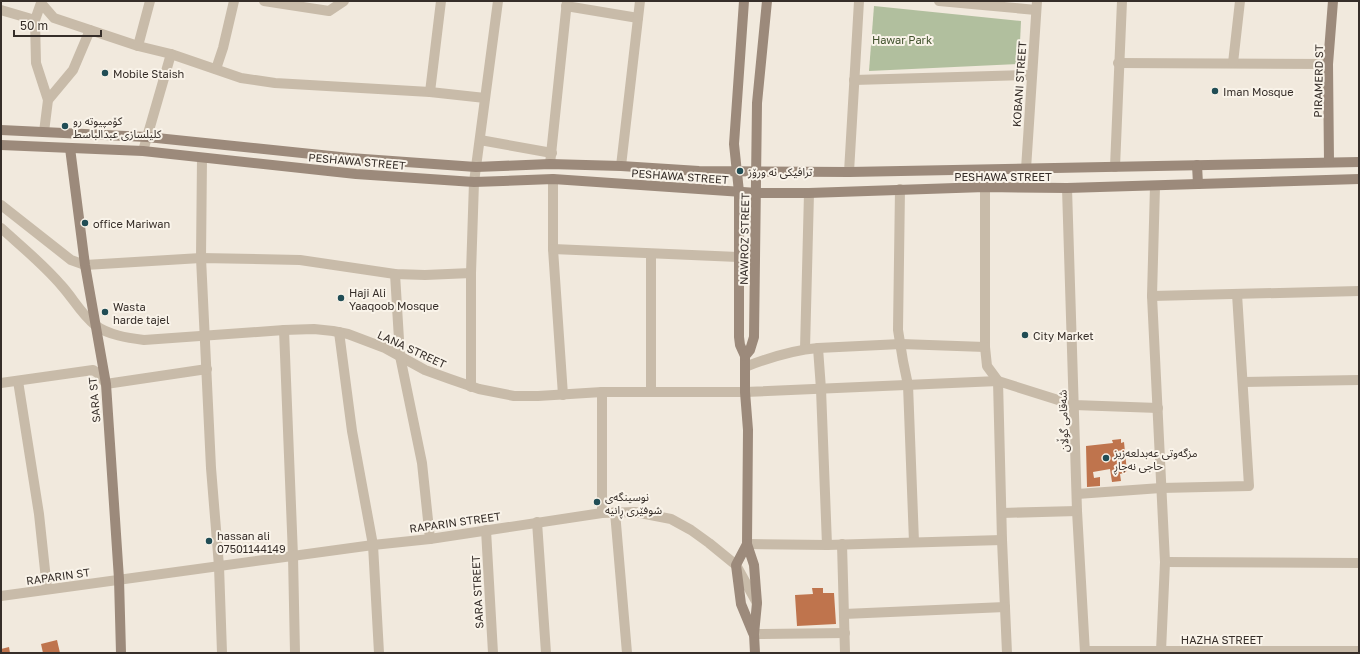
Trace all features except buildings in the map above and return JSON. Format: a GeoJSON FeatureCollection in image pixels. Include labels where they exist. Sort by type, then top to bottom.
{"type":"FeatureCollection","features":[{"type":"Feature","properties":{"kind":"main road","name":"NAWROZ STREET"},"geometry":{"type":"LineString","coordinates":[[744,1],[734,144],[739,192],[739,337],[740,345],[745,356],[745,392],[748,430],[747,544],[754,565],[757,603],[754,634],[755,653]]}},
{"type":"Feature","properties":{"kind":"main road","name":"NAWROZ STREET"},"geometry":{"type":"LineString","coordinates":[[745,356],[750,350],[754,337],[757,103],[767,1]]}},
{"type":"Feature","properties":{"kind":"main road","name":"PIRAMERD ST"},"geometry":{"type":"LineString","coordinates":[[1329,162],[1328,64],[1333,1]]}},
{"type":"Feature","properties":{"kind":"main road","name":"PESHAWA STREET"},"geometry":{"type":"LineString","coordinates":[[1,130],[147,136],[350,158],[476,168],[550,164],[736,171],[848,172],[1359,162]]}},
{"type":"Feature","properties":{"kind":"main road","name":"PESHAWA STREET"},"geometry":{"type":"LineString","coordinates":[[1,146],[143,151],[356,174],[474,182],[553,179],[757,193],[809,193],[985,187],[1067,188],[1155,186],[1359,179]]}},
{"type":"Feature","properties":{"kind":"main road","name":"SARA ST"},"geometry":{"type":"LineString","coordinates":[[70,148],[84,265],[106,384],[119,579],[121,653]]}},
{"type":"Feature","properties":{"kind":"main road"},"geometry":{"type":"LineString","coordinates":[[1197,165],[1198,184]]}},
{"type":"Feature","properties":{"kind":"main road","name":"NAWROZ STREET"},"geometry":{"type":"LineString","coordinates":[[747,544],[736,565],[741,604],[754,634]]}},
{"type":"Feature","properties":{"kind":"street"},"geometry":{"type":"LineString","coordinates":[[138,46],[150,1]]}},
{"type":"Feature","properties":{"kind":"street"},"geometry":{"type":"LineString","coordinates":[[216,69],[223,48],[234,1]]}},
{"type":"Feature","properties":{"kind":"street"},"geometry":{"type":"LineString","coordinates":[[264,1],[329,11],[344,1]]}},
{"type":"Feature","properties":{"kind":"street"},"geometry":{"type":"LineString","coordinates":[[430,92],[441,1]]}},
{"type":"Feature","properties":{"kind":"street"},"geometry":{"type":"LineString","coordinates":[[471,387],[471,273],[474,182],[498,1]]}},
{"type":"Feature","properties":{"kind":"street"},"geometry":{"type":"LineString","coordinates":[[621,166],[640,1]]}},
{"type":"Feature","properties":{"kind":"street"},"geometry":{"type":"LineString","coordinates":[[848,172],[859,1]]}},
{"type":"Feature","properties":{"kind":"street"},"geometry":{"type":"LineString","coordinates":[[940,1],[1036,5]]}},
{"type":"Feature","properties":{"kind":"street"},"geometry":{"type":"LineString","coordinates":[[1115,167],[1118,63],[1122,1]]}},
{"type":"Feature","properties":{"kind":"street"},"geometry":{"type":"LineString","coordinates":[[1233,63],[1240,1]]}},
{"type":"Feature","properties":{"kind":"street"},"geometry":{"type":"LineString","coordinates":[[42,2],[54,18],[138,46],[171,54],[241,78],[275,82],[430,92],[485,98]]}},
{"type":"Feature","properties":{"kind":"street"},"geometry":{"type":"LineString","coordinates":[[42,2],[35,20],[36,63],[48,100],[44,132]]}},
{"type":"Feature","properties":{"kind":"street"},"geometry":{"type":"LineString","coordinates":[[550,164],[567,3],[638,18]]}},
{"type":"Feature","properties":{"kind":"street","name":"KOBANI STREET"},"geometry":{"type":"LineString","coordinates":[[1026,169],[1036,5]]}},
{"type":"Feature","properties":{"kind":"street"},"geometry":{"type":"LineString","coordinates":[[1,10],[35,20]]}},
{"type":"Feature","properties":{"kind":"street"},"geometry":{"type":"LineString","coordinates":[[48,100],[73,70],[90,30]]}},
{"type":"Feature","properties":{"kind":"street"},"geometry":{"type":"LineString","coordinates":[[143,151],[171,54]]}},
{"type":"Feature","properties":{"kind":"street"},"geometry":{"type":"LineString","coordinates":[[1118,63],[1328,64]]}},
{"type":"Feature","properties":{"kind":"street"},"geometry":{"type":"LineString","coordinates":[[854,80],[1031,75]]}},
{"type":"Feature","properties":{"kind":"street"},"geometry":{"type":"LineString","coordinates":[[480,140],[552,153]]}},
{"type":"Feature","properties":{"kind":"street"},"geometry":{"type":"LineString","coordinates":[[202,158],[201,258],[211,468],[219,566],[222,653]]}},
{"type":"Feature","properties":{"kind":"street"},"geometry":{"type":"LineString","coordinates":[[553,179],[554,249],[563,395]]}},
{"type":"Feature","properties":{"kind":"street"},"geometry":{"type":"LineString","coordinates":[[1155,186],[1152,296],[1165,562],[1161,651]]}},
{"type":"Feature","properties":{"kind":"street"},"geometry":{"type":"LineString","coordinates":[[985,187],[985,347],[987,366],[998,381],[1002,540],[1007,653]]}},
{"type":"Feature","properties":{"kind":"street","name":"شەقامی گوڵان"},"geometry":{"type":"LineString","coordinates":[[1067,188],[1077,494],[1085,652]]}},
{"type":"Feature","properties":{"kind":"street"},"geometry":{"type":"LineString","coordinates":[[900,189],[898,330],[908,385],[914,542]]}},
{"type":"Feature","properties":{"kind":"street"},"geometry":{"type":"LineString","coordinates":[[805,349],[809,193]]}},
{"type":"Feature","properties":{"kind":"street"},"geometry":{"type":"LineString","coordinates":[[1,206],[71,260],[84,265],[201,258],[300,260],[395,274],[425,275],[471,273]]}},
{"type":"Feature","properties":{"kind":"street"},"geometry":{"type":"LineString","coordinates":[[1,228],[54,276],[85,315],[96,326]]}},
{"type":"Feature","properties":{"kind":"street"},"geometry":{"type":"LineString","coordinates":[[554,249],[738,257]]}},
{"type":"Feature","properties":{"kind":"street"},"geometry":{"type":"LineString","coordinates":[[651,254],[651,392]]}},
{"type":"Feature","properties":{"kind":"street"},"geometry":{"type":"LineString","coordinates":[[395,274],[400,356],[422,463],[430,539]]}},
{"type":"Feature","properties":{"kind":"street"},"geometry":{"type":"LineString","coordinates":[[1152,296],[1359,291]]}},
{"type":"Feature","properties":{"kind":"street"},"geometry":{"type":"LineString","coordinates":[[1077,494],[1161,488],[1249,486],[1237,294]]}},
{"type":"Feature","properties":{"kind":"street","name":"LANA STREET"},"geometry":{"type":"LineString","coordinates":[[96,326],[125,337],[144,340],[284,330],[314,329],[339,332],[385,348],[425,370],[471,387],[496,394],[514,396],[563,395],[602,392],[745,392],[998,381]]}},
{"type":"Feature","properties":{"kind":"street"},"geometry":{"type":"LineString","coordinates":[[284,330],[293,556],[295,653]]}},
{"type":"Feature","properties":{"kind":"street"},"geometry":{"type":"LineString","coordinates":[[339,332],[352,431],[373,545],[379,653]]}},
{"type":"Feature","properties":{"kind":"street"},"geometry":{"type":"LineString","coordinates":[[745,367],[773,357],[805,349],[901,344],[985,347]]}},
{"type":"Feature","properties":{"kind":"street"},"geometry":{"type":"LineString","coordinates":[[818,348],[827,544]]}},
{"type":"Feature","properties":{"kind":"street"},"geometry":{"type":"LineString","coordinates":[[1,383],[93,370],[99,374],[106,384],[206,369]]}},
{"type":"Feature","properties":{"kind":"street"},"geometry":{"type":"LineString","coordinates":[[1243,382],[1359,380]]}},
{"type":"Feature","properties":{"kind":"street"},"geometry":{"type":"LineString","coordinates":[[18,381],[39,514],[48,589]]}},
{"type":"Feature","properties":{"kind":"street"},"geometry":{"type":"LineString","coordinates":[[998,381],[1074,405],[1158,408]]}},
{"type":"Feature","properties":{"kind":"street"},"geometry":{"type":"LineString","coordinates":[[602,392],[602,513]]}},
{"type":"Feature","properties":{"kind":"street"},"geometry":{"type":"LineString","coordinates":[[1002,513],[1078,511]]}},
{"type":"Feature","properties":{"kind":"street"},"geometry":{"type":"LineString","coordinates":[[615,512],[627,653]]}},
{"type":"Feature","properties":{"kind":"street","name":"RAPARIN STREET"},"geometry":{"type":"LineString","coordinates":[[119,579],[373,545],[430,539],[602,513],[635,512],[671,520],[703,538],[736,565],[757,603]]}},
{"type":"Feature","properties":{"kind":"street"},"geometry":{"type":"LineString","coordinates":[[537,522],[546,653]]}},
{"type":"Feature","properties":{"kind":"street","name":"SARA STREET"},"geometry":{"type":"LineString","coordinates":[[486,530],[493,653]]}},
{"type":"Feature","properties":{"kind":"street"},"geometry":{"type":"LineString","coordinates":[[747,544],[842,544],[1002,540]]}},
{"type":"Feature","properties":{"kind":"street"},"geometry":{"type":"LineString","coordinates":[[842,544],[845,653]]}},
{"type":"Feature","properties":{"kind":"street"},"geometry":{"type":"LineString","coordinates":[[1165,562],[1359,564]]}},
{"type":"Feature","properties":{"kind":"street","name":"RAPARIN ST"},"geometry":{"type":"LineString","coordinates":[[1,596],[119,579]]}},
{"type":"Feature","properties":{"kind":"street"},"geometry":{"type":"LineString","coordinates":[[844,614],[1005,607]]}},
{"type":"Feature","properties":{"kind":"street"},"geometry":{"type":"LineString","coordinates":[[754,634],[844,633]]}},
{"type":"Feature","properties":{"kind":"street","name":"HAZHA STREET"},"geometry":{"type":"LineString","coordinates":[[1085,652],[1359,651]]}},
{"type":"Feature","properties":{"kind":"green space","name":"Hawar Park"},"geometry":{"type":"Polygon","coordinates":[[[874,6],[1021,21],[1019,64],[869,71],[874,6]]]}},
{"type":"Feature","properties":{"kind":"place","name":"Mobile Staish"},"geometry":{"type":"Point","coordinates":[105,73]}},
{"type":"Feature","properties":{"kind":"place","name":"Iman Mosque"},"geometry":{"type":"Point","coordinates":[1215,91]}},
{"type":"Feature","properties":{"kind":"place","name":"کۆمپیوته رو کلیلسازی عبدالباسط"},"geometry":{"type":"Point","coordinates":[65,126]}},
{"type":"Feature","properties":{"kind":"place","name":"ترافیکی نه ورۆز"},"geometry":{"type":"Point","coordinates":[740,171]}},
{"type":"Feature","properties":{"kind":"place","name":"office Mariwan"},"geometry":{"type":"Point","coordinates":[85,223]}},
{"type":"Feature","properties":{"kind":"place","name":"Haji Ali Yaaqoob Mosque"},"geometry":{"type":"Point","coordinates":[341,298]}},
{"type":"Feature","properties":{"kind":"place","name":"Wasta harde tajel"},"geometry":{"type":"Point","coordinates":[105,312]}},
{"type":"Feature","properties":{"kind":"place","name":"City Market"},"geometry":{"type":"Point","coordinates":[1025,335]}},
{"type":"Feature","properties":{"kind":"place","name":"مزگەوتی عەبدلعەزیز حاجی نەجاڕ"},"geometry":{"type":"Point","coordinates":[1106,458]}},
{"type":"Feature","properties":{"kind":"place","name":"نوسینگەی شوفێری ڕانیە"},"geometry":{"type":"Point","coordinates":[597,502]}},
{"type":"Feature","properties":{"kind":"place","name":"hassan ali 07501144149"},"geometry":{"type":"Point","coordinates":[209,541]}}]}
